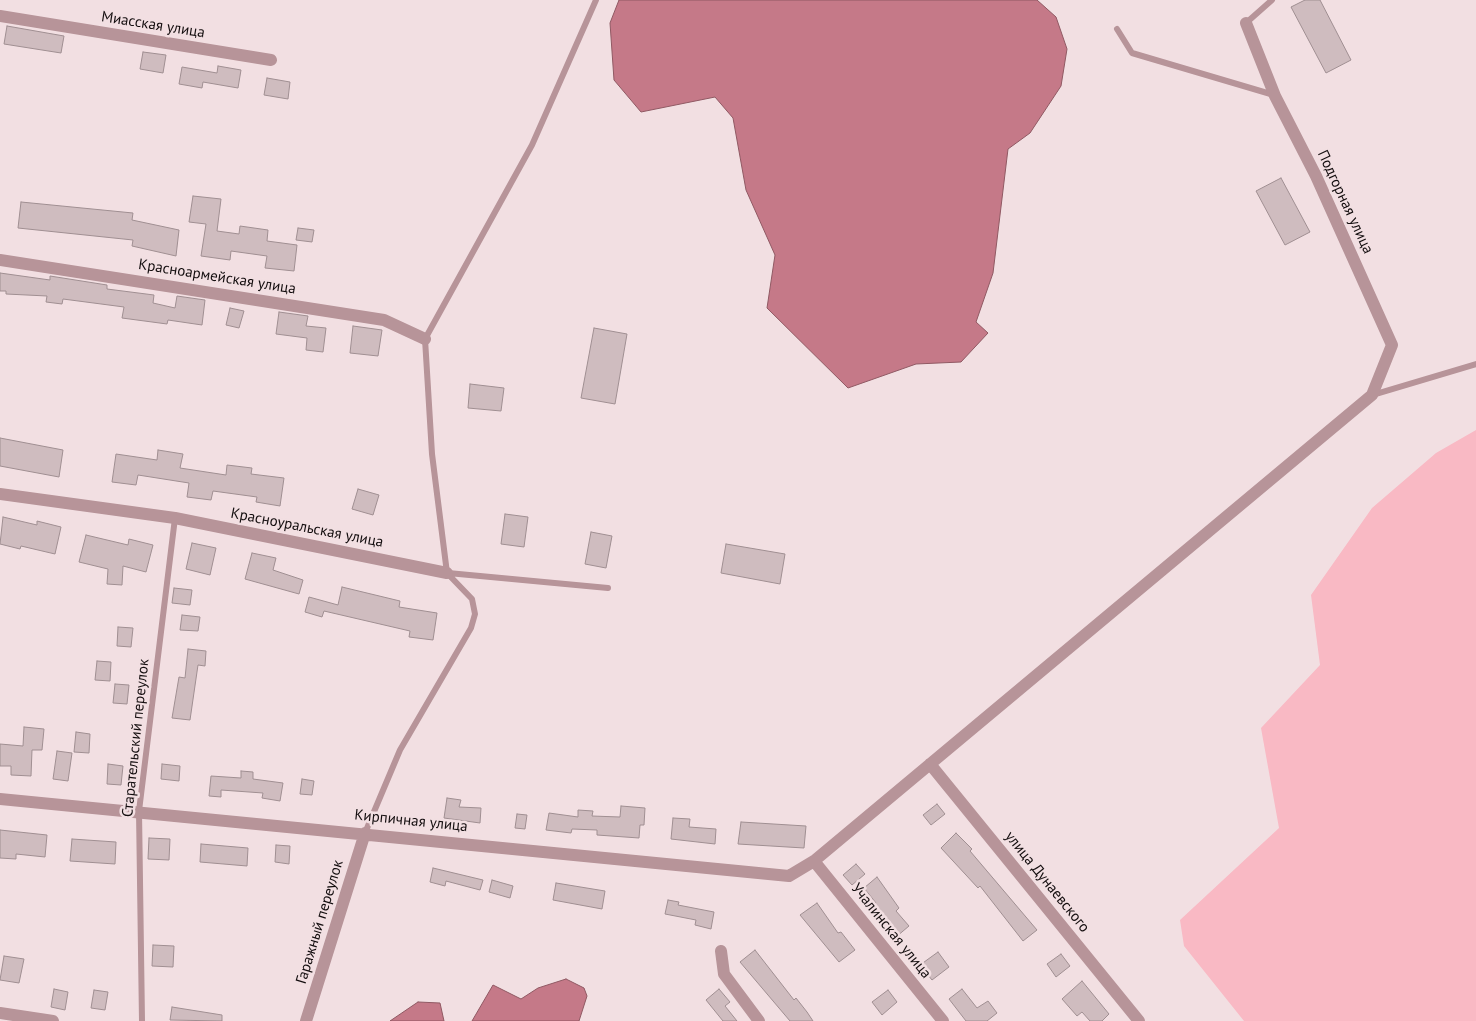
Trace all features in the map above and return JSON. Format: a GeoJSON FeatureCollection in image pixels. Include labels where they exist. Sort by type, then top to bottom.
{"type":"FeatureCollection","features":[{"type":"Feature","properties":{"kind":"street","name":"Миасская улица"},"geometry":{"type":"LineString","coordinates":[[0,16],[271,60]]}},
{"type":"Feature","properties":{"kind":"street","name":"Подгорная улица"},"geometry":{"type":"LineString","coordinates":[[1246,23],[1275,96],[1316,176],[1392,345],[1372,395]]}},
{"type":"Feature","properties":{"kind":"street","name":"Красноармейская улица"},"geometry":{"type":"LineString","coordinates":[[0,260],[384,320],[425,339]]}},
{"type":"Feature","properties":{"kind":"street","name":"Кирпичная улица"},"geometry":{"type":"LineString","coordinates":[[0,798],[789,876],[814,861],[1372,395]]}},
{"type":"Feature","properties":{"kind":"street","name":"Красноуральская улица"},"geometry":{"type":"LineString","coordinates":[[0,494],[175,518],[447,573]]}},
{"type":"Feature","properties":{"kind":"street","name":"улица Дунаевского"},"geometry":{"type":"LineString","coordinates":[[930,764],[1139,1021]]}},
{"type":"Feature","properties":{"kind":"street","name":"Гаражный переулок"},"geometry":{"type":"LineString","coordinates":[[306,1021],[365,833]]}},
{"type":"Feature","properties":{"kind":"street","name":"Учалинская улица"},"geometry":{"type":"LineString","coordinates":[[814,861],[943,1021]]}},
{"type":"Feature","properties":{"kind":"street"},"geometry":{"type":"LineString","coordinates":[[720,951],[724,974],[759,1021]]}},
{"type":"Feature","properties":{"kind":"street"},"geometry":{"type":"LineString","coordinates":[[0,1013],[53,1021]]}},
{"type":"Feature","properties":{"kind":"lane"},"geometry":{"type":"LineString","coordinates":[[365,833],[400,750],[471,628],[474,614],[472,599],[447,573],[432,454],[425,339],[532,145],[596,0]]}},
{"type":"Feature","properties":{"kind":"lane"},"geometry":{"type":"LineString","coordinates":[[1246,23],[1272,0]]}},
{"type":"Feature","properties":{"kind":"lane"},"geometry":{"type":"LineString","coordinates":[[1117,29],[1132,53],[1275,96]]}},
{"type":"Feature","properties":{"kind":"lane"},"geometry":{"type":"LineString","coordinates":[[1372,395],[1476,364]]}},
{"type":"Feature","properties":{"kind":"lane","name":"Старательский переулок"},"geometry":{"type":"LineString","coordinates":[[142,1021],[139,811],[175,518]]}},
{"type":"Feature","properties":{"kind":"lane","name":"Красноуральская улица"},"geometry":{"type":"LineString","coordinates":[[447,573],[608,588]]}},
{"type":"Feature","properties":{"kind":"shaded area"},"geometry":{"type":"Polygon","coordinates":[[[619,0],[1037,0],[1056,17],[1067,49],[1061,86],[1030,133],[1008,149],[993,273],[976,322],[988,333],[961,362],[916,364],[848,388],[767,308],[775,255],[746,190],[733,118],[715,97],[641,112],[614,80],[610,23],[619,0]]]}},
{"type":"Feature","properties":{"kind":"shaded area"},"geometry":{"type":"Polygon","coordinates":[[[1476,430],[1476,1021],[1244,1021],[1184,946],[1180,920],[1279,828],[1261,728],[1320,665],[1311,595],[1372,508],[1436,453],[1476,430]]]}},
{"type":"Feature","properties":{"kind":"shaded area"},"geometry":{"type":"Polygon","coordinates":[[[566,979],[584,988],[587,996],[579,1021],[472,1021],[493,985],[521,999],[538,988],[566,979]]]}},
{"type":"Feature","properties":{"kind":"shaded area"},"geometry":{"type":"Polygon","coordinates":[[[418,1002],[440,1003],[444,1021],[390,1021],[418,1002]]]}},
{"type":"Feature","properties":{"kind":"building"},"geometry":{"type":"Polygon","coordinates":[[[1305,0],[1320,0],[1351,60],[1326,73],[1291,7],[1305,0]]]}},
{"type":"Feature","properties":{"kind":"building"},"geometry":{"type":"Polygon","coordinates":[[[7,26],[64,36],[61,53],[4,44],[7,26]]]}},
{"type":"Feature","properties":{"kind":"building"},"geometry":{"type":"Polygon","coordinates":[[[143,52],[166,55],[163,73],[140,69],[143,52]]]}},
{"type":"Feature","properties":{"kind":"building"},"geometry":{"type":"Polygon","coordinates":[[[218,66],[241,70],[238,88],[203,82],[202,88],[179,84],[182,67],[217,73],[218,66]]]}},
{"type":"Feature","properties":{"kind":"building"},"geometry":{"type":"Polygon","coordinates":[[[267,78],[290,82],[288,99],[264,95],[267,78]]]}},
{"type":"Feature","properties":{"kind":"building"},"geometry":{"type":"Polygon","coordinates":[[[1281,178],[1310,232],[1285,245],[1256,191],[1281,178]]]}},
{"type":"Feature","properties":{"kind":"building"},"geometry":{"type":"Polygon","coordinates":[[[193,196],[221,199],[217,231],[239,234],[240,226],[268,230],[267,241],[297,245],[294,271],[265,268],[267,256],[231,251],[230,260],[201,256],[206,224],[189,222],[193,196]]]}},
{"type":"Feature","properties":{"kind":"building"},"geometry":{"type":"Polygon","coordinates":[[[21,202],[133,213],[132,220],[179,230],[176,256],[132,246],[133,240],[18,228],[21,202]]]}},
{"type":"Feature","properties":{"kind":"building"},"geometry":{"type":"Polygon","coordinates":[[[298,228],[314,230],[312,242],[296,240],[298,228]]]}},
{"type":"Feature","properties":{"kind":"building"},"geometry":{"type":"Polygon","coordinates":[[[0,273],[50,280],[50,276],[107,285],[107,289],[154,295],[153,303],[175,308],[177,296],[205,300],[202,325],[168,320],[167,324],[122,318],[124,307],[63,299],[62,304],[46,302],[47,296],[6,294],[6,291],[0,291],[0,273]]]}},
{"type":"Feature","properties":{"kind":"building"},"geometry":{"type":"Polygon","coordinates":[[[230,308],[244,311],[239,328],[226,325],[230,308]]]}},
{"type":"Feature","properties":{"kind":"building"},"geometry":{"type":"Polygon","coordinates":[[[279,312],[308,316],[306,326],[326,328],[323,352],[306,350],[307,338],[276,334],[279,312]]]}},
{"type":"Feature","properties":{"kind":"building"},"geometry":{"type":"Polygon","coordinates":[[[353,326],[382,330],[378,356],[350,353],[353,326]]]}},
{"type":"Feature","properties":{"kind":"building"},"geometry":{"type":"Polygon","coordinates":[[[594,328],[627,334],[615,404],[581,398],[594,328]]]}},
{"type":"Feature","properties":{"kind":"building"},"geometry":{"type":"Polygon","coordinates":[[[470,384],[504,388],[501,411],[468,408],[470,384]]]}},
{"type":"Feature","properties":{"kind":"building"},"geometry":{"type":"Polygon","coordinates":[[[0,438],[63,450],[59,477],[0,466],[0,438]]]}},
{"type":"Feature","properties":{"kind":"building"},"geometry":{"type":"Polygon","coordinates":[[[158,450],[183,454],[180,468],[226,475],[227,465],[252,468],[251,474],[284,478],[280,506],[256,502],[257,497],[213,491],[211,500],[187,497],[189,483],[138,475],[136,485],[112,482],[116,454],[157,460],[158,450]]]}},
{"type":"Feature","properties":{"kind":"building"},"geometry":{"type":"Polygon","coordinates":[[[358,489],[379,495],[373,515],[352,509],[358,489]]]}},
{"type":"Feature","properties":{"kind":"building"},"geometry":{"type":"Polygon","coordinates":[[[505,514],[528,517],[524,547],[501,544],[505,514]]]}},
{"type":"Feature","properties":{"kind":"building"},"geometry":{"type":"Polygon","coordinates":[[[3,517],[37,525],[37,521],[61,527],[55,554],[21,546],[20,549],[0,544],[3,517]]]}},
{"type":"Feature","properties":{"kind":"building"},"geometry":{"type":"Polygon","coordinates":[[[591,532],[612,536],[606,568],[585,564],[591,532]]]}},
{"type":"Feature","properties":{"kind":"building"},"geometry":{"type":"Polygon","coordinates":[[[86,535],[128,545],[129,539],[153,545],[146,572],[123,566],[122,585],[107,584],[108,569],[79,562],[86,535]]]}},
{"type":"Feature","properties":{"kind":"building"},"geometry":{"type":"Polygon","coordinates":[[[192,543],[216,548],[210,575],[186,569],[192,543]]]}},
{"type":"Feature","properties":{"kind":"building"},"geometry":{"type":"Polygon","coordinates":[[[726,544],[785,554],[780,584],[721,573],[726,544]]]}},
{"type":"Feature","properties":{"kind":"building"},"geometry":{"type":"Polygon","coordinates":[[[252,553],[276,558],[273,570],[303,580],[299,594],[245,579],[252,553]]]}},
{"type":"Feature","properties":{"kind":"building"},"geometry":{"type":"Polygon","coordinates":[[[342,587],[400,601],[399,607],[437,613],[433,640],[409,637],[410,631],[324,611],[322,617],[305,612],[309,597],[338,605],[342,587]]]}},
{"type":"Feature","properties":{"kind":"building"},"geometry":{"type":"Polygon","coordinates":[[[174,588],[192,590],[190,605],[172,603],[174,588]]]}},
{"type":"Feature","properties":{"kind":"building"},"geometry":{"type":"Polygon","coordinates":[[[182,615],[200,617],[198,631],[180,630],[182,615]]]}},
{"type":"Feature","properties":{"kind":"building"},"geometry":{"type":"Polygon","coordinates":[[[118,627],[133,628],[131,647],[117,646],[118,627]]]}},
{"type":"Feature","properties":{"kind":"building"},"geometry":{"type":"Polygon","coordinates":[[[188,649],[206,651],[205,666],[198,665],[190,720],[172,718],[179,677],[185,678],[188,649]]]}},
{"type":"Feature","properties":{"kind":"building"},"geometry":{"type":"Polygon","coordinates":[[[97,661],[111,662],[110,681],[95,680],[97,661]]]}},
{"type":"Feature","properties":{"kind":"building"},"geometry":{"type":"Polygon","coordinates":[[[115,684],[129,685],[127,704],[113,703],[115,684]]]}},
{"type":"Feature","properties":{"kind":"building"},"geometry":{"type":"Polygon","coordinates":[[[24,727],[44,729],[42,750],[32,750],[31,776],[11,775],[11,766],[0,766],[0,744],[23,746],[24,727]]]}},
{"type":"Feature","properties":{"kind":"building"},"geometry":{"type":"Polygon","coordinates":[[[76,732],[90,734],[89,753],[74,752],[76,732]]]}},
{"type":"Feature","properties":{"kind":"building"},"geometry":{"type":"Polygon","coordinates":[[[57,751],[72,753],[68,781],[53,779],[57,751]]]}},
{"type":"Feature","properties":{"kind":"building"},"geometry":{"type":"Polygon","coordinates":[[[108,764],[123,766],[121,785],[107,784],[108,764]]]}},
{"type":"Feature","properties":{"kind":"building"},"geometry":{"type":"Polygon","coordinates":[[[162,764],[180,766],[179,781],[161,779],[162,764]]]}},
{"type":"Feature","properties":{"kind":"building"},"geometry":{"type":"Polygon","coordinates":[[[241,771],[253,772],[253,779],[283,783],[280,801],[262,798],[263,793],[221,790],[221,797],[209,796],[211,776],[241,778],[241,771]]]}},
{"type":"Feature","properties":{"kind":"building"},"geometry":{"type":"Polygon","coordinates":[[[302,779],[314,781],[312,795],[300,794],[302,779]]]}},
{"type":"Feature","properties":{"kind":"building"},"geometry":{"type":"Polygon","coordinates":[[[447,798],[461,800],[459,807],[481,808],[480,823],[444,818],[447,798]]]}},
{"type":"Feature","properties":{"kind":"building"},"geometry":{"type":"Polygon","coordinates":[[[937,804],[945,814],[931,825],[923,815],[937,804]]]}},
{"type":"Feature","properties":{"kind":"building"},"geometry":{"type":"Polygon","coordinates":[[[621,806],[645,808],[644,825],[640,825],[639,838],[597,835],[597,830],[572,829],[571,833],[546,830],[549,813],[578,817],[578,810],[593,811],[592,816],[620,817],[621,806]]]}},
{"type":"Feature","properties":{"kind":"building"},"geometry":{"type":"Polygon","coordinates":[[[517,814],[527,815],[525,829],[515,828],[517,814]]]}},
{"type":"Feature","properties":{"kind":"building"},"geometry":{"type":"Polygon","coordinates":[[[673,818],[690,819],[689,827],[716,829],[715,844],[671,839],[673,818]]]}},
{"type":"Feature","properties":{"kind":"building"},"geometry":{"type":"Polygon","coordinates":[[[741,822],[806,826],[804,848],[738,844],[741,822]]]}},
{"type":"Feature","properties":{"kind":"building"},"geometry":{"type":"Polygon","coordinates":[[[0,830],[47,835],[45,857],[16,854],[16,859],[0,858],[0,830]]]}},
{"type":"Feature","properties":{"kind":"building"},"geometry":{"type":"Polygon","coordinates":[[[956,833],[972,849],[970,851],[1037,930],[1023,941],[980,886],[978,888],[941,848],[956,833]]]}},
{"type":"Feature","properties":{"kind":"building"},"geometry":{"type":"Polygon","coordinates":[[[149,838],[170,839],[169,860],[148,859],[149,838]]]}},
{"type":"Feature","properties":{"kind":"building"},"geometry":{"type":"Polygon","coordinates":[[[72,839],[116,842],[115,864],[70,861],[72,839]]]}},
{"type":"Feature","properties":{"kind":"building"},"geometry":{"type":"Polygon","coordinates":[[[201,844],[248,848],[247,866],[200,862],[201,844]]]}},
{"type":"Feature","properties":{"kind":"building"},"geometry":{"type":"Polygon","coordinates":[[[276,845],[290,846],[289,864],[275,862],[276,845]]]}},
{"type":"Feature","properties":{"kind":"building"},"geometry":{"type":"Polygon","coordinates":[[[856,864],[865,874],[852,885],[843,875],[856,864]]]}},
{"type":"Feature","properties":{"kind":"building"},"geometry":{"type":"Polygon","coordinates":[[[433,868],[483,880],[480,890],[446,881],[445,886],[430,882],[433,868]]]}},
{"type":"Feature","properties":{"kind":"building"},"geometry":{"type":"Polygon","coordinates":[[[877,877],[899,908],[896,911],[909,926],[896,937],[872,906],[876,903],[864,888],[877,877]]]}},
{"type":"Feature","properties":{"kind":"building"},"geometry":{"type":"Polygon","coordinates":[[[492,880],[513,886],[510,898],[489,892],[492,880]]]}},
{"type":"Feature","properties":{"kind":"building"},"geometry":{"type":"Polygon","coordinates":[[[556,883],[605,891],[602,909],[553,900],[556,883]]]}},
{"type":"Feature","properties":{"kind":"building"},"geometry":{"type":"Polygon","coordinates":[[[668,900],[679,902],[678,905],[714,912],[711,929],[695,925],[696,920],[665,914],[668,900]]]}},
{"type":"Feature","properties":{"kind":"building"},"geometry":{"type":"Polygon","coordinates":[[[817,903],[838,933],[841,932],[855,950],[839,962],[800,915],[817,903]]]}},
{"type":"Feature","properties":{"kind":"building"},"geometry":{"type":"Polygon","coordinates":[[[153,945],[174,946],[173,967],[152,966],[153,945]]]}},
{"type":"Feature","properties":{"kind":"building"},"geometry":{"type":"Polygon","coordinates":[[[755,950],[813,1021],[790,1021],[740,962],[755,950]]]}},
{"type":"Feature","properties":{"kind":"building"},"geometry":{"type":"Polygon","coordinates":[[[938,952],[949,967],[932,980],[920,965],[938,952]]]}},
{"type":"Feature","properties":{"kind":"building"},"geometry":{"type":"Polygon","coordinates":[[[1061,954],[1070,966],[1056,977],[1047,964],[1061,954]]]}},
{"type":"Feature","properties":{"kind":"building"},"geometry":{"type":"Polygon","coordinates":[[[4,956],[24,959],[19,983],[0,980],[4,956]]]}},
{"type":"Feature","properties":{"kind":"building"},"geometry":{"type":"Polygon","coordinates":[[[1082,981],[1109,1014],[1102,1021],[1090,1021],[1082,1012],[1077,1016],[1062,999],[1082,981]]]}},
{"type":"Feature","properties":{"kind":"building"},"geometry":{"type":"Polygon","coordinates":[[[54,989],[68,992],[65,1010],[51,1007],[54,989]]]}},
{"type":"Feature","properties":{"kind":"building"},"geometry":{"type":"Polygon","coordinates":[[[719,989],[730,1002],[725,1006],[737,1021],[723,1021],[706,1000],[719,989]]]}},
{"type":"Feature","properties":{"kind":"building"},"geometry":{"type":"Polygon","coordinates":[[[962,989],[977,1008],[988,1001],[997,1013],[987,1021],[966,1021],[949,999],[962,989]]]}},
{"type":"Feature","properties":{"kind":"building"},"geometry":{"type":"Polygon","coordinates":[[[94,990],[108,992],[105,1010],[91,1008],[94,990]]]}},
{"type":"Feature","properties":{"kind":"building"},"geometry":{"type":"Polygon","coordinates":[[[888,990],[897,1002],[882,1015],[872,1002],[888,990]]]}},
{"type":"Feature","properties":{"kind":"building"},"geometry":{"type":"Polygon","coordinates":[[[172,1007],[222,1015],[222,1021],[170,1020],[172,1007]]]}}]}
